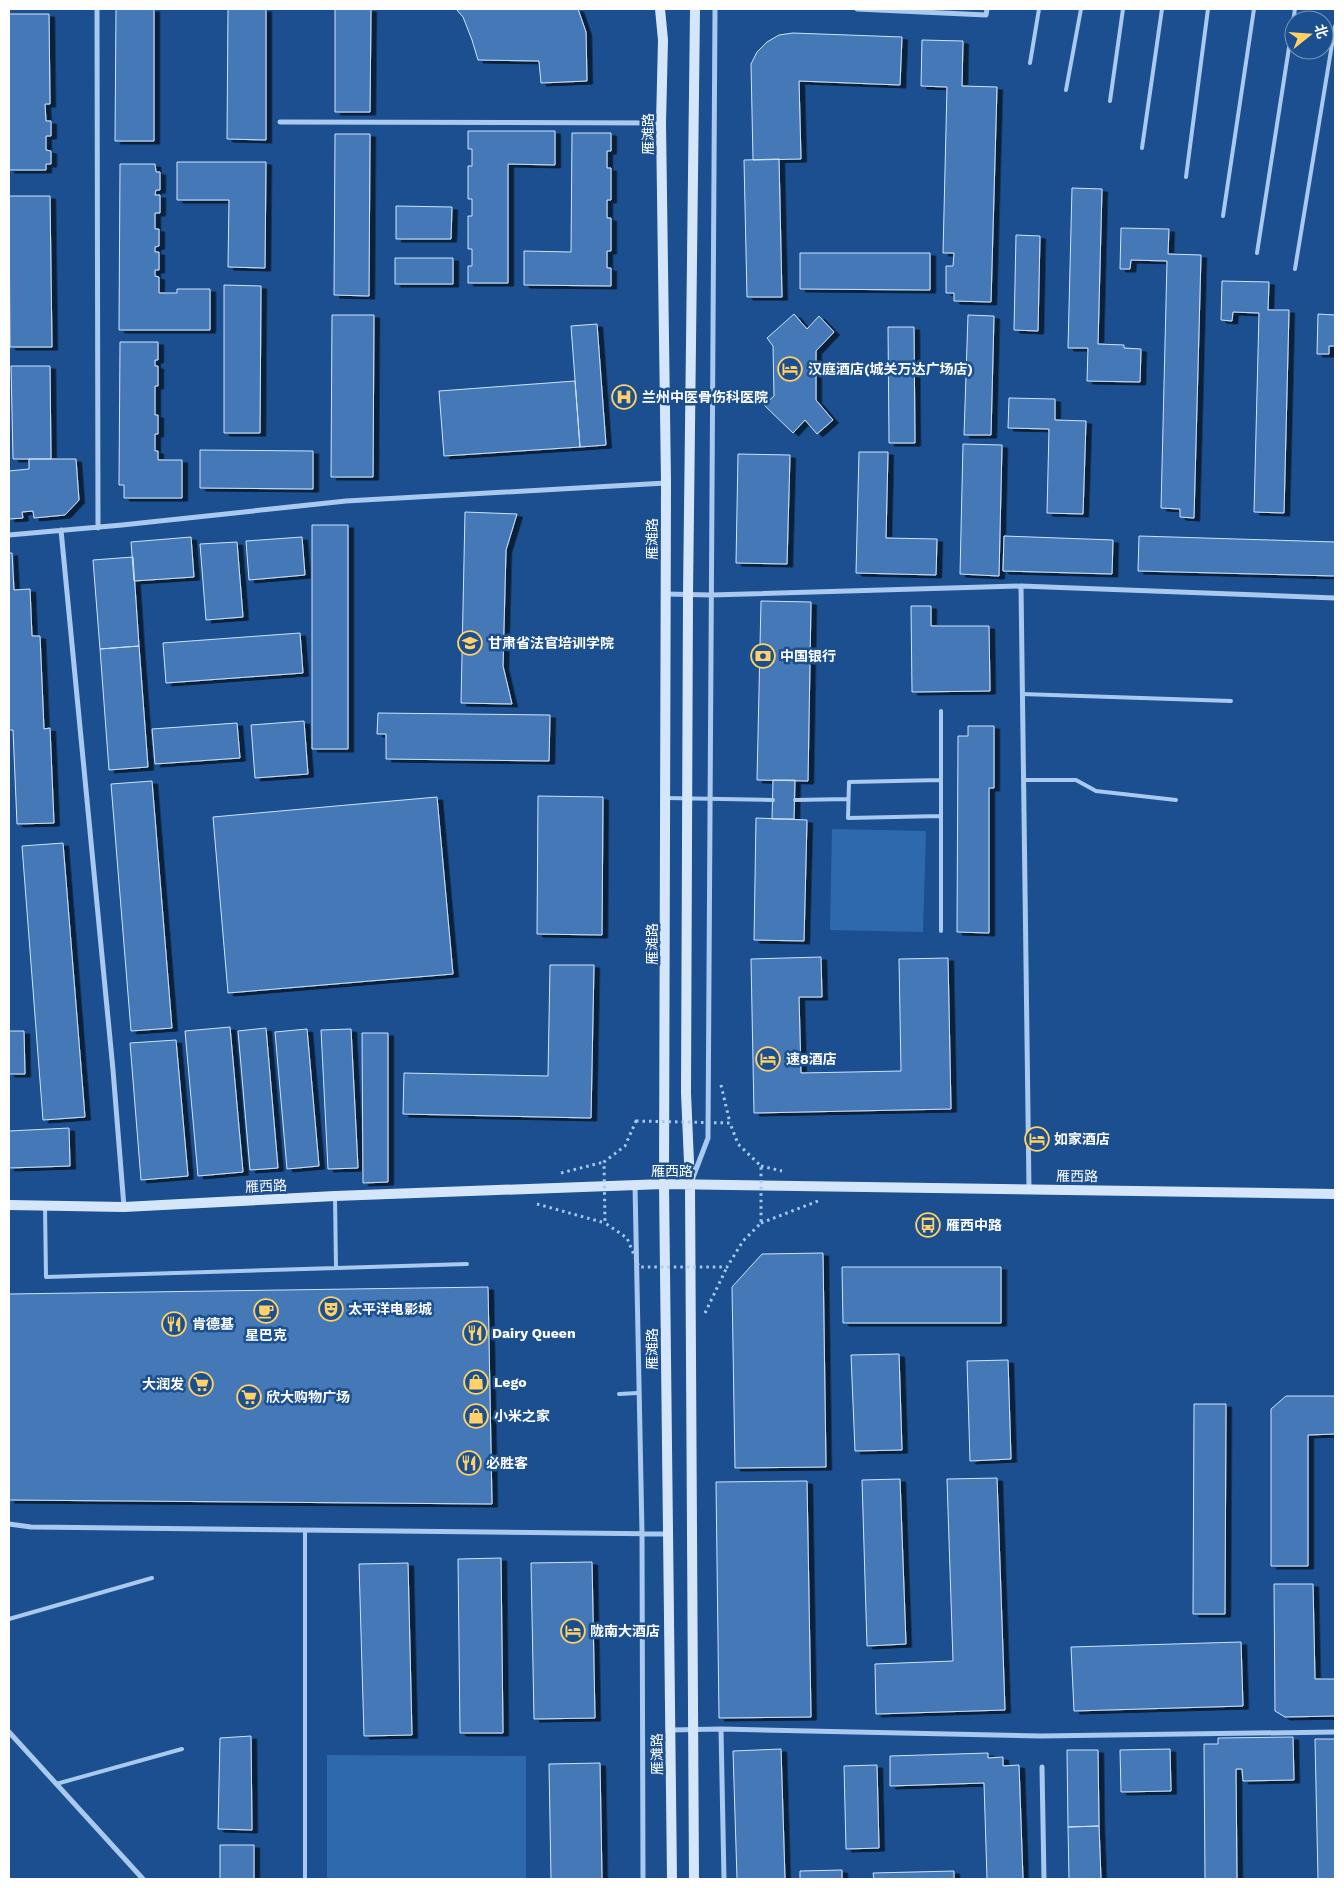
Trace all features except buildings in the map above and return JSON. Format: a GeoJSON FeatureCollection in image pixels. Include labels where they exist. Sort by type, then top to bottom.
{"type":"FeatureCollection","features":[{"type":"Feature","properties":{"kind":"main road","name":"雁滩路"},"geometry":{"type":"LineString","coordinates":[[660,9],[663,40],[661,123],[666,482],[664,1184],[672,1879]]}},
{"type":"Feature","properties":{"kind":"main road"},"geometry":{"type":"LineString","coordinates":[[694,1879],[690,1185],[686,1093],[688,594],[695,9]]}},
{"type":"Feature","properties":{"kind":"main road","name":"雁西路"},"geometry":{"type":"LineString","coordinates":[[9,1205],[124,1207],[335,1196],[664,1184],[1335,1194]]}},
{"type":"Feature","properties":{"kind":"street"},"geometry":{"type":"LineString","coordinates":[[97,9],[98,528]]}},
{"type":"Feature","properties":{"kind":"street"},"geometry":{"type":"LineString","coordinates":[[690,1185],[708,1138],[715,9]]}},
{"type":"Feature","properties":{"kind":"street"},"geometry":{"type":"LineString","coordinates":[[857,9],[986,15],[987,9]]}},
{"type":"Feature","properties":{"kind":"street"},"geometry":{"type":"LineString","coordinates":[[280,122],[661,123]]}},
{"type":"Feature","properties":{"kind":"street"},"geometry":{"type":"LineString","coordinates":[[9,535],[98,528],[346,501],[666,482]]}},
{"type":"Feature","properties":{"kind":"street"},"geometry":{"type":"LineString","coordinates":[[61,530],[113,1070],[124,1207]]}},
{"type":"Feature","properties":{"kind":"street"},"geometry":{"type":"LineString","coordinates":[[666,594],[711,595],[1021,586],[1335,598]]}},
{"type":"Feature","properties":{"kind":"street"},"geometry":{"type":"LineString","coordinates":[[1021,586],[1028,1190]]}},
{"type":"Feature","properties":{"kind":"street","name":"雁滩路"},"geometry":{"type":"LineString","coordinates":[[636,1186],[638,1393],[642,1533],[643,1879]]}},
{"type":"Feature","properties":{"kind":"street"},"geometry":{"type":"LineString","coordinates":[[9,1524],[31,1528],[667,1534]]}},
{"type":"Feature","properties":{"kind":"street"},"geometry":{"type":"LineString","coordinates":[[721,1729],[724,1879]]}},
{"type":"Feature","properties":{"kind":"street"},"geometry":{"type":"LineString","coordinates":[[670,1730],[721,1729],[1040,1736],[1335,1732]]}},
{"type":"Feature","properties":{"kind":"street"},"geometry":{"type":"LineString","coordinates":[[9,1732],[143,1879]]}},
{"type":"Feature","properties":{"kind":"street"},"geometry":{"type":"LineString","coordinates":[[1042,1767],[1044,1879]]}},
{"type":"Feature","properties":{"kind":"lane"},"geometry":{"type":"LineString","coordinates":[[1030,63],[1039,9]]}},
{"type":"Feature","properties":{"kind":"lane"},"geometry":{"type":"LineString","coordinates":[[1066,90],[1081,9]]}},
{"type":"Feature","properties":{"kind":"lane"},"geometry":{"type":"LineString","coordinates":[[1110,101],[1123,9]]}},
{"type":"Feature","properties":{"kind":"lane"},"geometry":{"type":"LineString","coordinates":[[1142,148],[1162,9]]}},
{"type":"Feature","properties":{"kind":"lane"},"geometry":{"type":"LineString","coordinates":[[1186,177],[1208,9]]}},
{"type":"Feature","properties":{"kind":"lane"},"geometry":{"type":"LineString","coordinates":[[1222,216],[1254,9]]}},
{"type":"Feature","properties":{"kind":"lane"},"geometry":{"type":"LineString","coordinates":[[1257,253],[1295,9]]}},
{"type":"Feature","properties":{"kind":"lane"},"geometry":{"type":"LineString","coordinates":[[1296,269],[1335,26]]}},
{"type":"Feature","properties":{"kind":"lane"},"geometry":{"type":"LineString","coordinates":[[1022,694],[1231,700]]}},
{"type":"Feature","properties":{"kind":"lane"},"geometry":{"type":"LineString","coordinates":[[940,712],[941,931]]}},
{"type":"Feature","properties":{"kind":"lane"},"geometry":{"type":"LineString","coordinates":[[941,780],[849,782],[848,818],[941,816]]}},
{"type":"Feature","properties":{"kind":"lane"},"geometry":{"type":"LineString","coordinates":[[1024,780],[1076,780],[1096,791],[1176,800]]}},
{"type":"Feature","properties":{"kind":"lane"},"geometry":{"type":"LineString","coordinates":[[666,798],[773,800]]}},
{"type":"Feature","properties":{"kind":"lane"},"geometry":{"type":"LineString","coordinates":[[794,800],[848,799]]}},
{"type":"Feature","properties":{"kind":"lane"},"geometry":{"type":"LineString","coordinates":[[335,1196],[336,1268]]}},
{"type":"Feature","properties":{"kind":"lane"},"geometry":{"type":"LineString","coordinates":[[45,1205],[46,1277],[467,1264]]}},
{"type":"Feature","properties":{"kind":"lane"},"geometry":{"type":"LineString","coordinates":[[619,1394],[638,1393]]}},
{"type":"Feature","properties":{"kind":"lane"},"geometry":{"type":"LineString","coordinates":[[305,1530],[305,1879]]}},
{"type":"Feature","properties":{"kind":"lane"},"geometry":{"type":"LineString","coordinates":[[9,1619],[152,1578]]}},
{"type":"Feature","properties":{"kind":"lane"},"geometry":{"type":"LineString","coordinates":[[56,1784],[182,1749]]}},
{"type":"Feature","properties":{"kind":"path"},"geometry":{"type":"LineString","coordinates":[[605,1223],[604,1162],[625,1146],[636,1121],[730,1123],[738,1144],[761,1166],[761,1223]]}},
{"type":"Feature","properties":{"kind":"path"},"geometry":{"type":"LineString","coordinates":[[703,1318],[727,1267],[743,1241],[761,1223],[822,1200]]}},
{"type":"Feature","properties":{"kind":"path"},"geometry":{"type":"LineString","coordinates":[[528,1201],[605,1223],[627,1238],[639,1267],[727,1267]]}},
{"type":"Feature","properties":{"kind":"shaded area"},"geometry":{"type":"Polygon","coordinates":[[[832,829],[926,831],[923,932],[830,930],[832,829]]]}},
{"type":"Feature","properties":{"kind":"shaded area"},"geometry":{"type":"Polygon","coordinates":[[[327,1755],[526,1756],[526,1879],[327,1879],[327,1755]]]}},
{"type":"Feature","properties":{"kind":"place","name":"汉庭酒店(城关万达广场店)"},"geometry":{"type":"Point","coordinates":[790,369]}},
{"type":"Feature","properties":{"kind":"place","name":"兰州中医骨伤科医院"},"geometry":{"type":"Point","coordinates":[624,397]}},
{"type":"Feature","properties":{"kind":"place","name":"甘肃省法官培训学院"},"geometry":{"type":"Point","coordinates":[470,643]}},
{"type":"Feature","properties":{"kind":"place","name":"中国银行"},"geometry":{"type":"Point","coordinates":[763,656]}},
{"type":"Feature","properties":{"kind":"place","name":"速8酒店"},"geometry":{"type":"Point","coordinates":[768,1059]}},
{"type":"Feature","properties":{"kind":"place","name":"如家酒店"},"geometry":{"type":"Point","coordinates":[1037,1139]}},
{"type":"Feature","properties":{"kind":"place","name":"雁西中路"},"geometry":{"type":"Point","coordinates":[928,1225]}},
{"type":"Feature","properties":{"kind":"place","name":"太平洋电影城"},"geometry":{"type":"Point","coordinates":[331,1309]}},
{"type":"Feature","properties":{"kind":"place","name":"星巴克"},"geometry":{"type":"Point","coordinates":[266,1311]}},
{"type":"Feature","properties":{"kind":"place","name":"肯德基"},"geometry":{"type":"Point","coordinates":[174,1324]}},
{"type":"Feature","properties":{"kind":"place","name":"Dairy Queen"},"geometry":{"type":"Point","coordinates":[475,1333]}},
{"type":"Feature","properties":{"kind":"place","name":"Lego"},"geometry":{"type":"Point","coordinates":[476,1382]}},
{"type":"Feature","properties":{"kind":"place","name":"大润发"},"geometry":{"type":"Point","coordinates":[201,1384]}},
{"type":"Feature","properties":{"kind":"place","name":"欣大购物广场"},"geometry":{"type":"Point","coordinates":[249,1397]}},
{"type":"Feature","properties":{"kind":"place","name":"小米之家"},"geometry":{"type":"Point","coordinates":[476,1416]}},
{"type":"Feature","properties":{"kind":"place","name":"必胜客"},"geometry":{"type":"Point","coordinates":[469,1463]}},
{"type":"Feature","properties":{"kind":"place","name":"陇南大酒店"},"geometry":{"type":"Point","coordinates":[573,1631]}}]}
